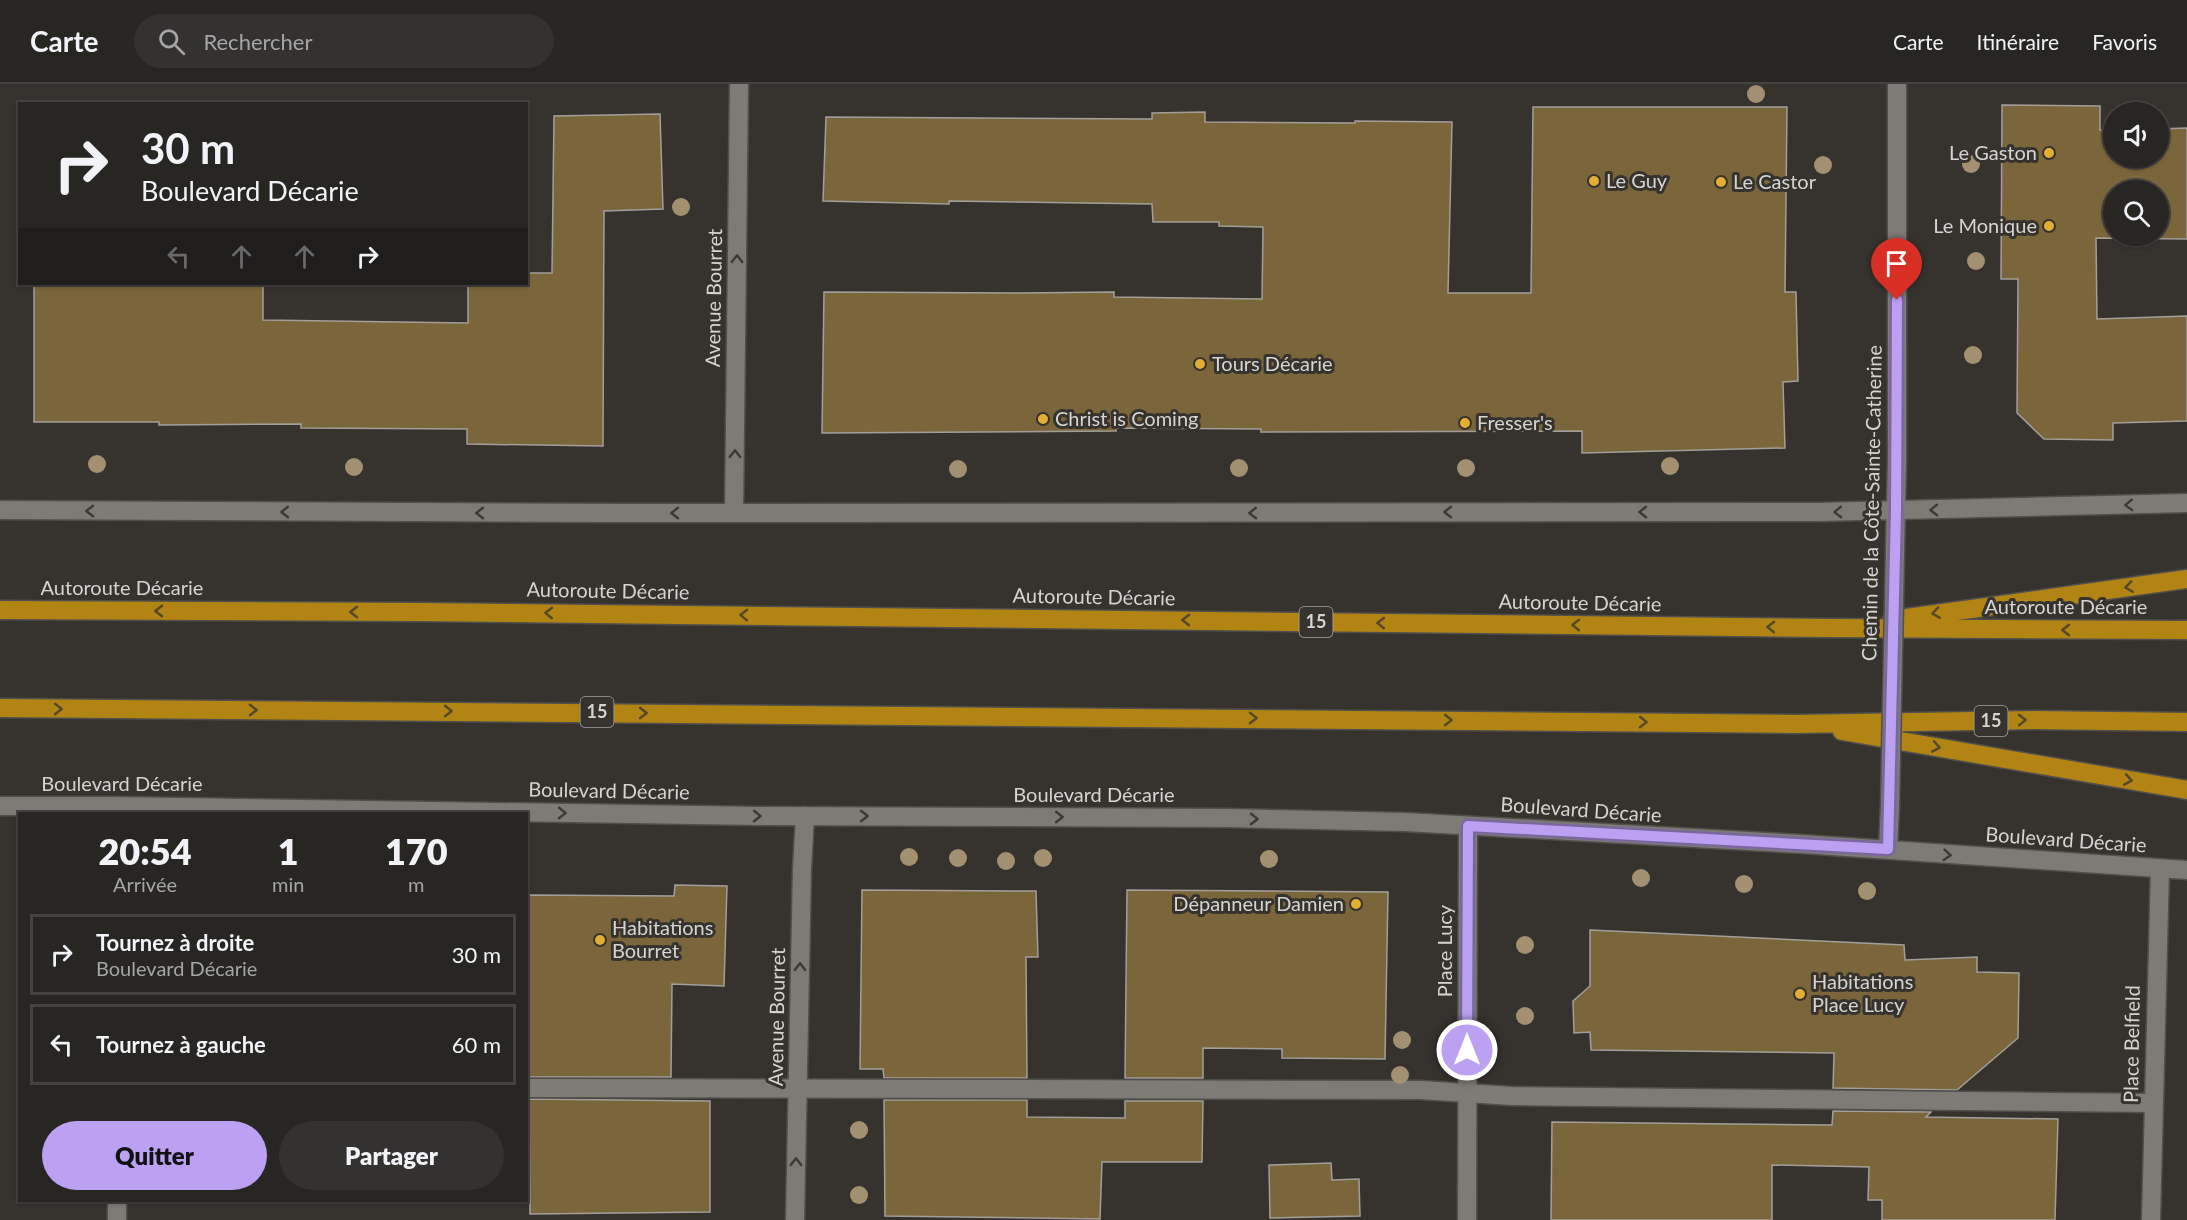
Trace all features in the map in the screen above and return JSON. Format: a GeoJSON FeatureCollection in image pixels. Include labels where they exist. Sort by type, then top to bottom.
{"type":"FeatureCollection","features":[{"type":"Feature","properties":{"kind":"highway"},"geometry":{"type":"LineString","coordinates":[[1829,628],[2187,579]]}},
{"type":"Feature","properties":{"kind":"highway","name":"Autoroute Décarie"},"geometry":{"type":"LineString","coordinates":[[0,610],[467,612],[2187,630]]}},
{"type":"Feature","properties":{"kind":"highway","name":"15"},"geometry":{"type":"LineString","coordinates":[[0,708],[1795,724],[2034,720],[2187,722]]}},
{"type":"Feature","properties":{"kind":"highway"},"geometry":{"type":"LineString","coordinates":[[1795,724],[2187,790]]}},
{"type":"Feature","properties":{"kind":"main road","name":"Avenue Bourret"},"geometry":{"type":"LineString","coordinates":[[734,512],[740,84]]}},
{"type":"Feature","properties":{"kind":"main road","name":"Chemin de la Côte-Sainte-Catherine"},"geometry":{"type":"LineString","coordinates":[[1888,849],[1896,511],[1897,84]]}},
{"type":"Feature","properties":{"kind":"main road"},"geometry":{"type":"LineString","coordinates":[[0,510],[1896,511],[2187,503]]}},
{"type":"Feature","properties":{"kind":"main road","name":"Boulevard Décarie"},"geometry":{"type":"LineString","coordinates":[[0,806],[411,812]]}},
{"type":"Feature","properties":{"kind":"main road","name":"Boulevard Décarie"},"geometry":{"type":"LineString","coordinates":[[528,813],[1237,819],[1468,826],[1888,849],[2187,870]]}},
{"type":"Feature","properties":{"kind":"main road","name":"Avenue Bourret"},"geometry":{"type":"LineString","coordinates":[[795,1220],[805,816]]}},
{"type":"Feature","properties":{"kind":"main road","name":"Place Lucy"},"geometry":{"type":"LineString","coordinates":[[1467,1220],[1468,826]]}},
{"type":"Feature","properties":{"kind":"main road","name":"Place Belfield"},"geometry":{"type":"LineString","coordinates":[[2151,1220],[2160,868]]}},
{"type":"Feature","properties":{"kind":"main road"},"geometry":{"type":"LineString","coordinates":[[528,1088],[1421,1090],[1512,1096],[2153,1103]]}},
{"type":"Feature","properties":{"kind":"main road"},"geometry":{"type":"LineString","coordinates":[[117,1202],[117,1220]]}},
{"type":"Feature","properties":{"kind":"building"},"geometry":{"type":"Polygon","coordinates":[[[2002,105],[2100,106],[2100,130],[2103,130],[2103,168],[2169,168],[2169,129],[2187,128],[2187,239],[2169,239],[2169,180],[2103,180],[2103,238],[2096,238],[2097,319],[2187,316],[2187,421],[2113,423],[2113,440],[2044,439],[2017,413],[2018,279],[2001,279],[2002,105]]]}},
{"type":"Feature","properties":{"kind":"building"},"geometry":{"type":"Polygon","coordinates":[[[1533,107],[1787,107],[1785,292],[1796,292],[1798,381],[1783,382],[1785,448],[1582,453],[1582,431],[1261,432],[1261,429],[1116,428],[1116,431],[822,433],[824,292],[1114,292],[1114,297],[1262,299],[1263,227],[1219,226],[1219,222],[1153,222],[1152,204],[949,201],[949,204],[823,201],[826,117],[1152,119],[1152,113],[1205,112],[1205,122],[1452,122],[1448,293],[1531,293],[1533,107]]]}},
{"type":"Feature","properties":{"kind":"building"},"geometry":{"type":"Polygon","coordinates":[[[660,114],[663,209],[604,211],[603,446],[467,444],[467,429],[301,428],[301,424],[159,425],[159,422],[34,422],[34,286],[263,286],[263,320],[468,323],[468,285],[528,285],[528,273],[552,273],[554,116],[660,114]]]}},
{"type":"Feature","properties":{"kind":"building","name":"Habitations Bourret"},"geometry":{"type":"Polygon","coordinates":[[[675,885],[727,886],[724,986],[672,984],[671,1077],[529,1077],[528,895],[674,896],[675,885]]]}},
{"type":"Feature","properties":{"kind":"building"},"geometry":{"type":"Polygon","coordinates":[[[862,890],[1036,891],[1038,957],[1026,957],[1027,1078],[884,1078],[883,1069],[860,1069],[862,890]]]}},
{"type":"Feature","properties":{"kind":"building"},"geometry":{"type":"Polygon","coordinates":[[[1127,890],[1388,892],[1385,1059],[1282,1058],[1282,1049],[1203,1048],[1203,1078],[1125,1078],[1127,890]]]}},
{"type":"Feature","properties":{"kind":"building","name":"Habitations Place Lucy"},"geometry":{"type":"Polygon","coordinates":[[[1590,930],[1904,945],[1905,960],[1977,957],[1977,972],[2019,973],[2018,1038],[1957,1090],[1833,1088],[1834,1053],[1591,1050],[1590,1032],[1574,1033],[1573,1001],[1590,986],[1590,930]]]}},
{"type":"Feature","properties":{"kind":"building"},"geometry":{"type":"Polygon","coordinates":[[[529,1099],[710,1101],[710,1212],[530,1214],[529,1099]]]}},
{"type":"Feature","properties":{"kind":"building"},"geometry":{"type":"Polygon","coordinates":[[[884,1100],[1027,1100],[1027,1117],[1125,1118],[1125,1101],[1203,1101],[1202,1162],[1102,1162],[1100,1219],[885,1216],[884,1100]]]}},
{"type":"Feature","properties":{"kind":"building"},"geometry":{"type":"Polygon","coordinates":[[[1833,1111],[1931,1112],[1926,1117],[2058,1119],[2055,1220],[1882,1220],[1882,1200],[1868,1200],[1869,1167],[1772,1165],[1772,1220],[1551,1220],[1552,1122],[1832,1125],[1833,1111]]]}},
{"type":"Feature","properties":{"kind":"building"},"geometry":{"type":"Polygon","coordinates":[[[1331,1163],[1332,1180],[1359,1179],[1360,1216],[1270,1218],[1269,1165],[1331,1163]]]}},
{"type":"Feature","properties":{"kind":"place","name":"Le Gaston"},"geometry":{"type":"Point","coordinates":[2049,153]}},
{"type":"Feature","properties":{"kind":"place","name":"Le Guy"},"geometry":{"type":"Point","coordinates":[1594,181]}},
{"type":"Feature","properties":{"kind":"place","name":"Le Castor"},"geometry":{"type":"Point","coordinates":[1721,182]}},
{"type":"Feature","properties":{"kind":"place","name":"Le Monique"},"geometry":{"type":"Point","coordinates":[2049,226]}},
{"type":"Feature","properties":{"kind":"place","name":"Tours Décarie"},"geometry":{"type":"Point","coordinates":[1200,364]}},
{"type":"Feature","properties":{"kind":"place","name":"Christ is Coming"},"geometry":{"type":"Point","coordinates":[1043,419]}},
{"type":"Feature","properties":{"kind":"place","name":"Fresser's"},"geometry":{"type":"Point","coordinates":[1465,423]}},
{"type":"Feature","properties":{"kind":"place","name":"Dépanneur Damien"},"geometry":{"type":"Point","coordinates":[1356,904]}},
{"type":"Feature","properties":{"kind":"place","name":"Habitations Bourret"},"geometry":{"type":"Point","coordinates":[600,940]}},
{"type":"Feature","properties":{"kind":"place","name":"Habitations Place Lucy"},"geometry":{"type":"Point","coordinates":[1800,994]}},
{"type":"Feature","properties":{"kind":"route"},"geometry":{"type":"LineString","coordinates":[[1467,1050],[1468,826],[1888,849],[1897,458],[1897,300]]}}]}
